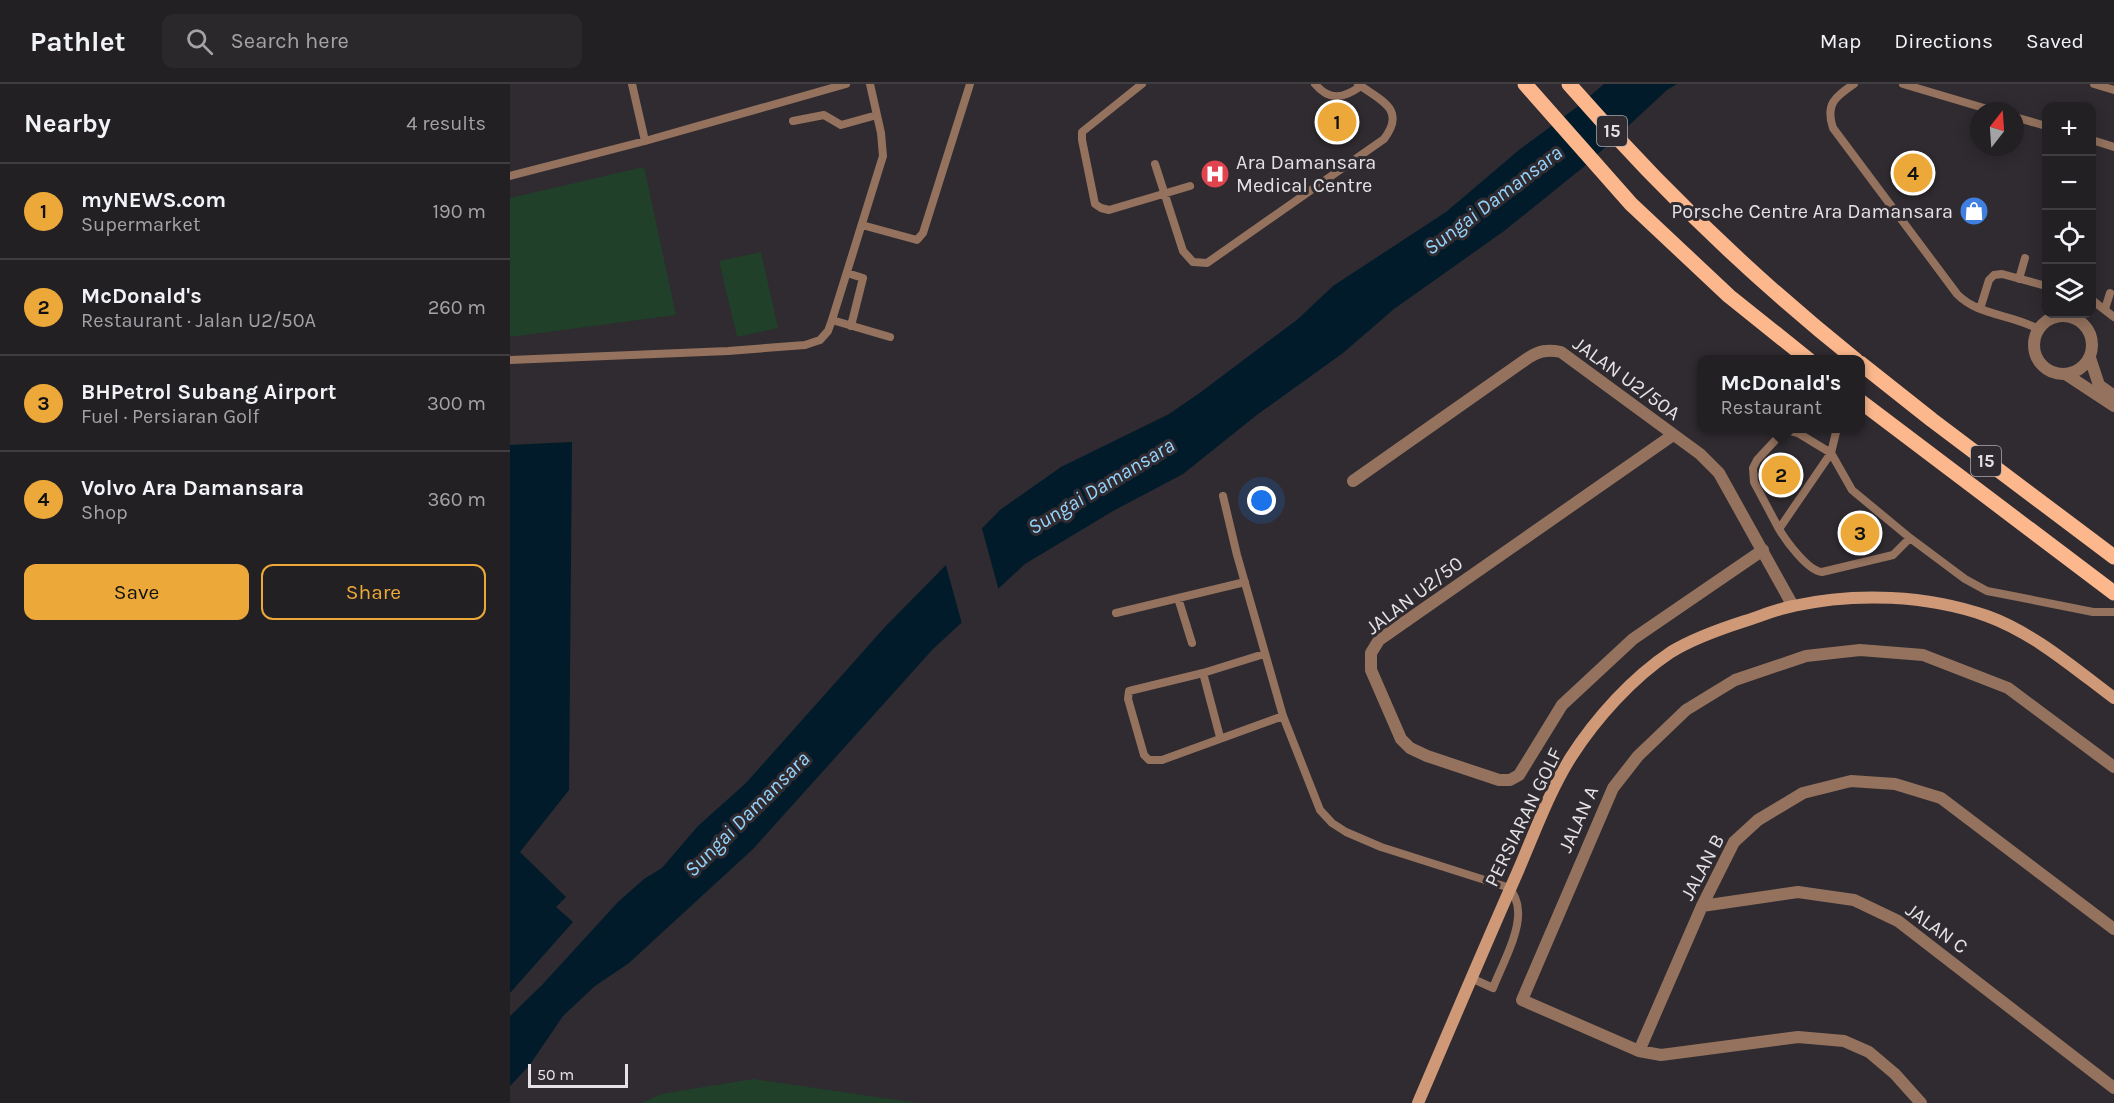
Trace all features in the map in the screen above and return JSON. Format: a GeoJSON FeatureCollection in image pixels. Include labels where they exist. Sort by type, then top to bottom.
{"type":"FeatureCollection","features":[{"type":"Feature","properties":{"kind":"main road","name":"15"},"geometry":{"type":"LineString","coordinates":[[1525,84],[1631,204],[1729,296],[1803,355]]}},
{"type":"Feature","properties":{"kind":"main road","name":"15"},"geometry":{"type":"LineString","coordinates":[[1569,84],[1656,178],[1794,310],[1850,355]]}},
{"type":"Feature","properties":{"kind":"main road","name":"15"},"geometry":{"type":"LineString","coordinates":[[1865,367],[2114,557]]}},
{"type":"Feature","properties":{"kind":"main road","name":"15"},"geometry":{"type":"LineString","coordinates":[[1865,404],[2114,593]]}},
{"type":"Feature","properties":{"kind":"street"},"geometry":{"type":"LineString","coordinates":[[2063,316],[2081,322],[2088,330],[2091,339],[2090,358],[2076,372],[2067,375],[2048,371],[2035,357],[2033,347],[2038,329],[2054,317],[2063,316]]}},
{"type":"Feature","properties":{"kind":"street","name":"JALAN U2/50A"},"geometry":{"type":"LineString","coordinates":[[1353,481],[1528,358],[1538,352],[1550,350],[1561,352],[1700,454],[1719,473],[1793,606]]}},
{"type":"Feature","properties":{"kind":"street"},"geometry":{"type":"LineString","coordinates":[[2090,358],[2099,385],[2114,396]]}},
{"type":"Feature","properties":{"kind":"street"},"geometry":{"type":"LineString","coordinates":[[2067,375],[2114,406]]}},
{"type":"Feature","properties":{"kind":"street","name":"JALAN U2/50"},"geometry":{"type":"LineString","coordinates":[[1673,435],[1379,640],[1371,653],[1371,670],[1401,739],[1410,748],[1427,756],[1499,780],[1510,780],[1519,775],[1562,705],[1633,639],[1763,550]]}},
{"type":"Feature","properties":{"kind":"street","name":"PERSIARAN GOLF"},"geometry":{"type":"LineString","coordinates":[[1418,1103],[1553,791],[1571,758],[1602,716],[1634,682],[1671,652],[1713,631],[1793,606],[1851,598],[1900,598],[1940,604],[1988,616],[2024,634],[2114,698]]}},
{"type":"Feature","properties":{"kind":"street","name":"JALAN A"},"geometry":{"type":"LineString","coordinates":[[1921,1103],[1895,1074],[1869,1052],[1844,1041],[1798,1037],[1661,1055],[1639,1051],[1522,1000],[1613,789],[1638,756],[1686,710],[1735,680],[1806,656],[1860,650],[1923,655],[2008,688],[2114,767]]}},
{"type":"Feature","properties":{"kind":"street","name":"JALAN B"},"geometry":{"type":"LineString","coordinates":[[1639,1051],[1702,906],[1734,842],[1758,820],[1803,793],[1851,781],[1895,784],[1941,798],[2114,929]]}},
{"type":"Feature","properties":{"kind":"street","name":"JALAN C"},"geometry":{"type":"LineString","coordinates":[[1702,906],[1798,892],[1854,900],[1898,921],[2114,1088]]}},
{"type":"Feature","properties":{"kind":"lane"},"geometry":{"type":"LineString","coordinates":[[632,84],[645,141]]}},
{"type":"Feature","properties":{"kind":"lane"},"geometry":{"type":"LineString","coordinates":[[510,176],[645,141],[846,84]]}},
{"type":"Feature","properties":{"kind":"lane"},"geometry":{"type":"LineString","coordinates":[[510,360],[728,351],[805,345],[820,340],[828,331],[832,320],[883,156],[881,133],[870,84]]}},
{"type":"Feature","properties":{"kind":"lane"},"geometry":{"type":"LineString","coordinates":[[862,225],[917,240],[923,233],[970,84]]}},
{"type":"Feature","properties":{"kind":"lane"},"geometry":{"type":"LineString","coordinates":[[1142,84],[1082,132],[1095,204],[1109,210],[1190,186]]}},
{"type":"Feature","properties":{"kind":"lane"},"geometry":{"type":"LineString","coordinates":[[1155,164],[1187,257],[1200,264],[1214,260],[1384,139],[1390,130],[1394,121],[1391,110],[1383,101],[1359,85],[1349,95],[1339,96],[1324,93],[1315,84]]}},
{"type":"Feature","properties":{"kind":"lane"},"geometry":{"type":"LineString","coordinates":[[1854,84],[1838,95],[1831,107],[1830,117],[1833,128],[1957,294],[1964,301],[1980,309],[2022,320],[2038,329]]}},
{"type":"Feature","properties":{"kind":"lane"},"geometry":{"type":"LineString","coordinates":[[1903,84],[1970,104]]}},
{"type":"Feature","properties":{"kind":"lane"},"geometry":{"type":"LineString","coordinates":[[2094,84],[2114,90]]}},
{"type":"Feature","properties":{"kind":"lane"},"geometry":{"type":"LineString","coordinates":[[793,121],[824,115],[841,125],[877,114]]}},
{"type":"Feature","properties":{"kind":"lane"},"geometry":{"type":"LineString","coordinates":[[2024,120],[2042,125]]}},
{"type":"Feature","properties":{"kind":"lane"},"geometry":{"type":"LineString","coordinates":[[2096,142],[2114,147]]}},
{"type":"Feature","properties":{"kind":"lane"},"geometry":{"type":"LineString","coordinates":[[2019,279],[2025,258]]}},
{"type":"Feature","properties":{"kind":"lane"},"geometry":{"type":"LineString","coordinates":[[847,273],[863,278],[851,326]]}},
{"type":"Feature","properties":{"kind":"lane"},"geometry":{"type":"LineString","coordinates":[[1980,309],[1991,277],[2002,274],[2042,285]]}},
{"type":"Feature","properties":{"kind":"lane"},"geometry":{"type":"LineString","coordinates":[[2105,309],[2110,293]]}},
{"type":"Feature","properties":{"kind":"lane"},"geometry":{"type":"LineString","coordinates":[[2096,303],[2114,316]]}},
{"type":"Feature","properties":{"kind":"lane"},"geometry":{"type":"LineString","coordinates":[[832,320],[890,338]]}},
{"type":"Feature","properties":{"kind":"lane"},"geometry":{"type":"LineString","coordinates":[[1782,433],[1757,460],[1753,468],[1754,482],[1786,541],[1813,569],[1819,572],[1893,555],[1910,538]]}},
{"type":"Feature","properties":{"kind":"lane"},"geometry":{"type":"LineString","coordinates":[[1796,433],[1805,436],[1831,453],[1852,490],[1910,538],[1965,579],[1987,591],[2092,612],[2114,612]]}},
{"type":"Feature","properties":{"kind":"lane"},"geometry":{"type":"LineString","coordinates":[[1779,529],[1831,453],[1836,433]]}},
{"type":"Feature","properties":{"kind":"lane"},"geometry":{"type":"LineString","coordinates":[[1223,496],[1264,654],[1283,716],[1320,810],[1332,823],[1346,832],[1381,847],[1510,888],[1517,902],[1516,926],[1493,988],[1471,978]]}},
{"type":"Feature","properties":{"kind":"lane"},"geometry":{"type":"LineString","coordinates":[[1116,613],[1245,582]]}},
{"type":"Feature","properties":{"kind":"lane"},"geometry":{"type":"LineString","coordinates":[[1178,598],[1192,643]]}},
{"type":"Feature","properties":{"kind":"lane"},"geometry":{"type":"LineString","coordinates":[[1264,654],[1203,673],[1129,691],[1128,699],[1144,755],[1149,760],[1162,760],[1283,716]]}},
{"type":"Feature","properties":{"kind":"lane"},"geometry":{"type":"LineString","coordinates":[[1203,673],[1220,737]]}},
{"type":"Feature","properties":{"kind":"green space"},"geometry":{"type":"Polygon","coordinates":[[[644,167],[676,315],[510,337],[510,198],[644,167]]]}},
{"type":"Feature","properties":{"kind":"green space"},"geometry":{"type":"Polygon","coordinates":[[[761,252],[778,328],[737,337],[719,261],[761,252]]]}},
{"type":"Feature","properties":{"kind":"green space"},"geometry":{"type":"Polygon","coordinates":[[[753,1079],[918,1103],[642,1103],[661,1094],[753,1079]]]}},
{"type":"Feature","properties":{"kind":"water","name":"Sungai Damansara"},"geometry":{"type":"Polygon","coordinates":[[[1604,84],[1677,84],[1667,90],[1586,165],[1504,231],[1394,309],[1343,353],[1258,414],[1183,474],[1113,511],[1025,564],[933,649],[753,849],[629,963],[595,986],[563,1016],[529,1066],[510,1086],[510,1016],[542,985],[618,902],[644,879],[662,868],[698,826],[746,783],[884,628],[1000,510],[1061,467],[1169,414],[1201,392],[1298,319],[1333,286],[1446,212],[1519,150],[1604,84]]]}},
{"type":"Feature","properties":{"kind":"water"},"geometry":{"type":"Polygon","coordinates":[[[572,442],[569,790],[520,852],[566,897],[556,907],[573,922],[510,993],[510,445],[572,442]]]}},
{"type":"Feature","properties":{"kind":"pier"},"geometry":{"type":"Polygon","coordinates":[[[981,525],[999,591],[962,624],[945,562],[981,525]]]}},
{"type":"Feature","properties":{"kind":"place","name":"myNEWS.com"},"geometry":{"type":"Point","coordinates":[1337,122]}},
{"type":"Feature","properties":{"kind":"place","name":"Volvo Ara Damansara"},"geometry":{"type":"Point","coordinates":[1913,173]}},
{"type":"Feature","properties":{"kind":"place","name":"Ara Damansara Medical Centre"},"geometry":{"type":"Point","coordinates":[1215,174]}},
{"type":"Feature","properties":{"kind":"place","name":"Porsche Centre Ara Damansara"},"geometry":{"type":"Point","coordinates":[1974,211]}},
{"type":"Feature","properties":{"kind":"place","name":"McDonald's"},"geometry":{"type":"Point","coordinates":[1781,475]}},
{"type":"Feature","properties":{"kind":"place","name":"BHPetrol Subang Airport"},"geometry":{"type":"Point","coordinates":[1860,533]}}]}
